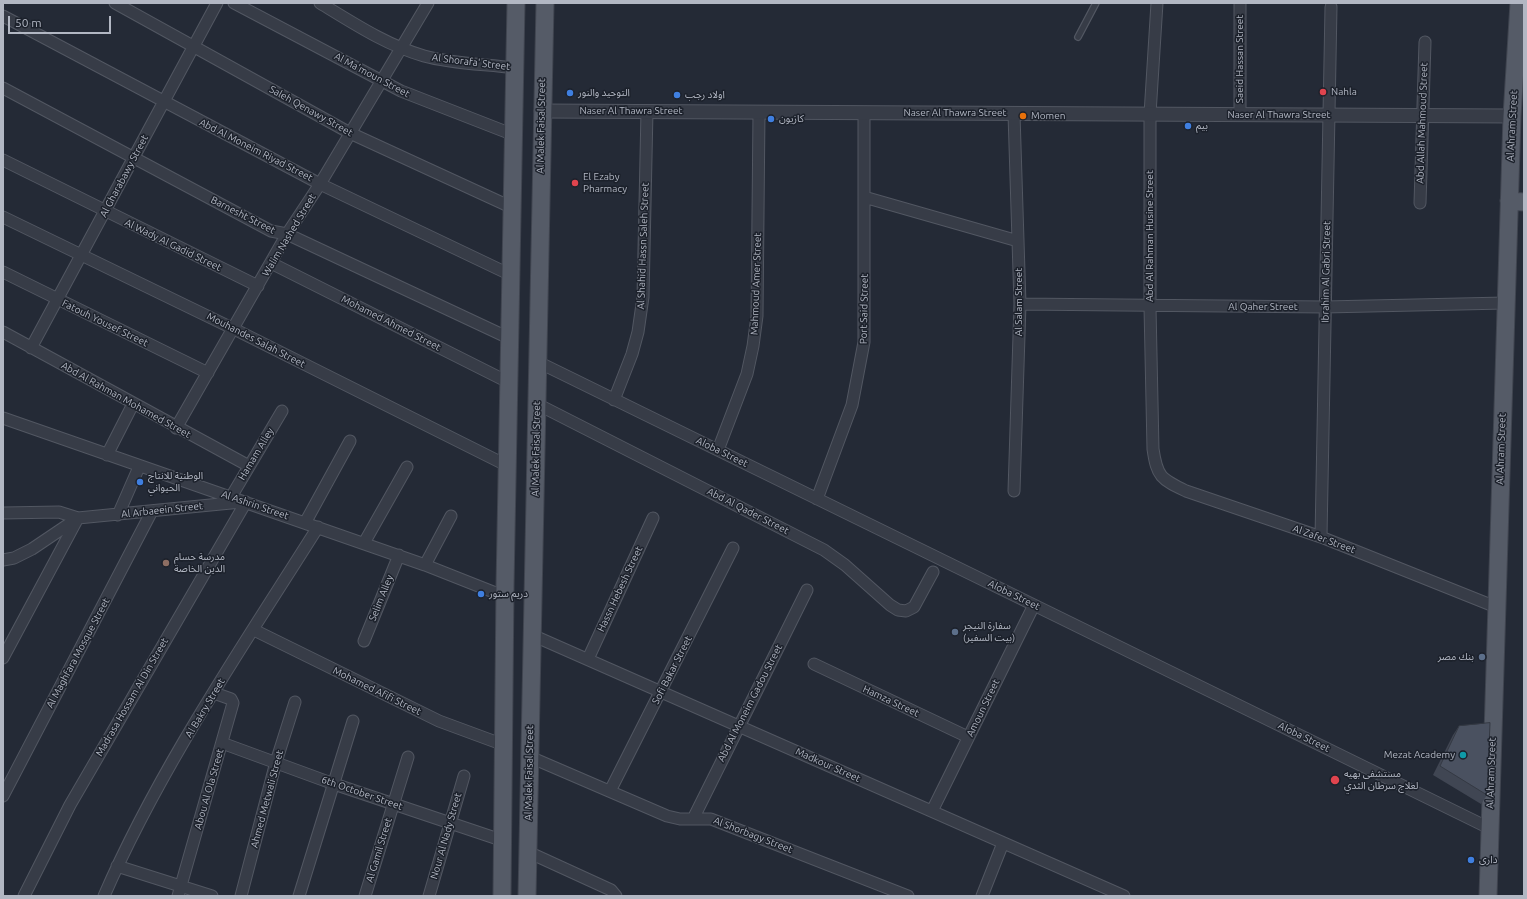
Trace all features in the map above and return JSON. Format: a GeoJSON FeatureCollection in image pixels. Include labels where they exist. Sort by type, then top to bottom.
{"type":"FeatureCollection","features":[{"type":"Feature","properties":{"kind":"main road"},"geometry":{"type":"LineString","coordinates":[[502,896],[504,841],[508,466],[514,208],[516,3]]}},
{"type":"Feature","properties":{"kind":"main road","name":"Al Malek Faisal Street"},"geometry":{"type":"LineString","coordinates":[[527,896],[538,362],[541,111],[545,3]]}},
{"type":"Feature","properties":{"kind":"main road","name":"Al Ahram Street"},"geometry":{"type":"LineString","coordinates":[[1488,896],[1505,303],[1516,202],[1512,116],[1517,4]]}},
{"type":"Feature","properties":{"kind":"street","name":"Saleh Qenawy Street"},"geometry":{"type":"LineString","coordinates":[[115,3],[350,133],[514,208]]}},
{"type":"Feature","properties":{"kind":"street","name":"Al Gharabawy Street"},"geometry":{"type":"LineString","coordinates":[[31,348],[217,3]]}},
{"type":"Feature","properties":{"kind":"street","name":"Al Ma'moun Street"},"geometry":{"type":"LineString","coordinates":[[234,3],[415,98],[514,135]]}},
{"type":"Feature","properties":{"kind":"street","name":"Al Shorafa' Street"},"geometry":{"type":"LineString","coordinates":[[320,3],[372,34],[401,48],[442,60],[516,68]]}},
{"type":"Feature","properties":{"kind":"street","name":"Walim Nashed Street"},"geometry":{"type":"LineString","coordinates":[[176,428],[287,234],[320,184],[380,80],[428,3]]}},
{"type":"Feature","properties":{"kind":"street","name":"Abd Al Rahman Husine Street"},"geometry":{"type":"LineString","coordinates":[[1156,469],[1153,449],[1150,307],[1150,114],[1158,3]]}},
{"type":"Feature","properties":{"kind":"street","name":"Saeid Hassan Street"},"geometry":{"type":"LineString","coordinates":[[1240,3],[1240,115]]}},
{"type":"Feature","properties":{"kind":"street","name":"Ibrahim Al Gabri Street"},"geometry":{"type":"LineString","coordinates":[[1321,537],[1331,7]]}},
{"type":"Feature","properties":{"kind":"street","name":"Abd Al Moneim Riyad Street"},"geometry":{"type":"LineString","coordinates":[[3,16],[320,184],[512,276]]}},
{"type":"Feature","properties":{"kind":"street","name":"Abd Allah Mahmoud Street"},"geometry":{"type":"LineString","coordinates":[[1420,203],[1425,42]]}},
{"type":"Feature","properties":{"kind":"street","name":"Barnesht Street"},"geometry":{"type":"LineString","coordinates":[[3,88],[271,230],[287,234],[511,339]]}},
{"type":"Feature","properties":{"kind":"street","name":"Naser Al Thawra Street"},"geometry":{"type":"LineString","coordinates":[[541,111],[1512,116]]}},
{"type":"Feature","properties":{"kind":"street","name":"Al Shahid Hassn Saleh Street"},"geometry":{"type":"LineString","coordinates":[[614,400],[636,339],[643,297],[647,111]]}},
{"type":"Feature","properties":{"kind":"street","name":"Mahmoud Amer Street"},"geometry":{"type":"LineString","coordinates":[[718,450],[747,374],[757,316],[759,112]]}},
{"type":"Feature","properties":{"kind":"street","name":"Port Said Street"},"geometry":{"type":"LineString","coordinates":[[817,499],[852,405],[864,342],[864,113]]}},
{"type":"Feature","properties":{"kind":"street","name":"Al Salam Street"},"geometry":{"type":"LineString","coordinates":[[1014,114],[1020,304],[1014,491]]}},
{"type":"Feature","properties":{"kind":"street","name":"Al Wady Al Gadid Street"},"geometry":{"type":"LineString","coordinates":[[3,160],[258,286]]}},
{"type":"Feature","properties":{"kind":"street"},"geometry":{"type":"LineString","coordinates":[[864,196],[1018,241]]}},
{"type":"Feature","properties":{"kind":"street","name":"Mouhandes Salah Street"},"geometry":{"type":"LineString","coordinates":[[3,217],[82,254],[508,466]]}},
{"type":"Feature","properties":{"kind":"street","name":"Mohamed Ahmed Street"},"geometry":{"type":"LineString","coordinates":[[271,263],[510,383]]}},
{"type":"Feature","properties":{"kind":"street","name":"Fatouh Yousef Street"},"geometry":{"type":"LineString","coordinates":[[3,272],[57,300],[208,373]]}},
{"type":"Feature","properties":{"kind":"street","name":"Al Qaher Street"},"geometry":{"type":"LineString","coordinates":[[1020,304],[1150,307],[1325,307],[1505,303]]}},
{"type":"Feature","properties":{"kind":"street","name":"Abd Al Rahman Mohamed Street"},"geometry":{"type":"LineString","coordinates":[[3,332],[176,428],[249,466]]}},
{"type":"Feature","properties":{"kind":"street","name":"Aloba Street"},"geometry":{"type":"LineString","coordinates":[[538,362],[1489,828]]}},
{"type":"Feature","properties":{"kind":"street"},"geometry":{"type":"LineString","coordinates":[[107,455],[133,404]]}},
{"type":"Feature","properties":{"kind":"street","name":"Abd Al Qader Street"},"geometry":{"type":"LineString","coordinates":[[537,404],[824,550],[845,565],[890,605],[898,610],[906,611],[914,607],[933,572]]}},
{"type":"Feature","properties":{"kind":"street","name":"Hamam Alley"},"geometry":{"type":"LineString","coordinates":[[231,497],[282,411]]}},
{"type":"Feature","properties":{"kind":"street","name":"Al Ashrin Street"},"geometry":{"type":"LineString","coordinates":[[3,418],[425,564],[506,597]]}},
{"type":"Feature","properties":{"kind":"street"},"geometry":{"type":"LineString","coordinates":[[305,523],[350,441]]}},
{"type":"Feature","properties":{"kind":"street"},"geometry":{"type":"LineString","coordinates":[[118,515],[139,466]]}},
{"type":"Feature","properties":{"kind":"street"},"geometry":{"type":"LineString","coordinates":[[364,543],[407,467]]}},
{"type":"Feature","properties":{"kind":"street","name":"Al Zafer Street"},"geometry":{"type":"LineString","coordinates":[[1156,469],[1168,482],[1186,491],[1321,537],[1496,607]]}},
{"type":"Feature","properties":{"kind":"street","name":"Al Arbaeein Street"},"geometry":{"type":"LineString","coordinates":[[3,513],[59,512],[78,518],[246,502]]}},
{"type":"Feature","properties":{"kind":"street","name":"Madrasa Hossam Al Din Street"},"geometry":{"type":"LineString","coordinates":[[24,896],[70,805],[246,502]]}},
{"type":"Feature","properties":{"kind":"street","name":"Al Maghfara Mosque Street"},"geometry":{"type":"LineString","coordinates":[[3,796],[152,511]]}},
{"type":"Feature","properties":{"kind":"street"},"geometry":{"type":"LineString","coordinates":[[425,564],[451,516]]}},
{"type":"Feature","properties":{"kind":"street"},"geometry":{"type":"LineString","coordinates":[[3,658],[78,518]]}},
{"type":"Feature","properties":{"kind":"street","name":"Al Arbaeein Street"},"geometry":{"type":"LineString","coordinates":[[3,560],[14,558],[32,549],[78,518]]}},
{"type":"Feature","properties":{"kind":"street","name":"Hassn Hebesh Street"},"geometry":{"type":"LineString","coordinates":[[588,659],[653,518]]}},
{"type":"Feature","properties":{"kind":"street","name":"Al Bakry Street"},"geometry":{"type":"LineString","coordinates":[[104,896],[142,815],[214,693],[318,527]]}},
{"type":"Feature","properties":{"kind":"street","name":"Sofi Bakar Street"},"geometry":{"type":"LineString","coordinates":[[610,791],[733,548]]}},
{"type":"Feature","properties":{"kind":"street","name":"Selim Alley"},"geometry":{"type":"LineString","coordinates":[[364,641],[399,555]]}},
{"type":"Feature","properties":{"kind":"street","name":"Abd Al Moneim Gadou Street"},"geometry":{"type":"LineString","coordinates":[[694,817],[807,590]]}},
{"type":"Feature","properties":{"kind":"street","name":"Amoun Street"},"geometry":{"type":"LineString","coordinates":[[932,811],[1034,605]]}},
{"type":"Feature","properties":{"kind":"street","name":"Mohamed Afifi Street"},"geometry":{"type":"LineString","coordinates":[[254,630],[439,721],[504,745]]}},
{"type":"Feature","properties":{"kind":"street","name":"Madkour Street"},"geometry":{"type":"LineString","coordinates":[[532,635],[1124,896]]}},
{"type":"Feature","properties":{"kind":"street","name":"Hamza Street"},"geometry":{"type":"LineString","coordinates":[[814,664],[968,737]]}},
{"type":"Feature","properties":{"kind":"street","name":"Abou Al Ola Street"},"geometry":{"type":"LineString","coordinates":[[178,896],[233,703],[231,699],[214,693]]}},
{"type":"Feature","properties":{"kind":"street","name":"Ahmed Metwali Street"},"geometry":{"type":"LineString","coordinates":[[241,896],[276,762],[296,702]]}},
{"type":"Feature","properties":{"kind":"street"},"geometry":{"type":"LineString","coordinates":[[299,896],[353,720]]}},
{"type":"Feature","properties":{"kind":"street","name":"6th October Street"},"geometry":{"type":"LineString","coordinates":[[222,743],[334,784],[504,841]]}},
{"type":"Feature","properties":{"kind":"street","name":"Al Shorbagy Street"},"geometry":{"type":"LineString","coordinates":[[530,756],[667,816],[680,818],[711,818],[904,895]]}},
{"type":"Feature","properties":{"kind":"street","name":"Al Gamil Street"},"geometry":{"type":"LineString","coordinates":[[365,896],[408,757]]}},
{"type":"Feature","properties":{"kind":"street","name":"Nour Al Nady Street"},"geometry":{"type":"LineString","coordinates":[[429,896],[464,776]]}},
{"type":"Feature","properties":{"kind":"street"},"geometry":{"type":"LineString","coordinates":[[982,896],[1003,843]]}},
{"type":"Feature","properties":{"kind":"street"},"geometry":{"type":"LineString","coordinates":[[528,852],[611,890],[616,896]]}},
{"type":"Feature","properties":{"kind":"street"},"geometry":{"type":"LineString","coordinates":[[117,866],[212,896]]}},
{"type":"Feature","properties":{"kind":"lane"},"geometry":{"type":"LineString","coordinates":[[1078,37],[1096,3]]}},
{"type":"Feature","properties":{"kind":"building","name":"Mezat Academy"},"geometry":{"type":"Polygon","coordinates":[[[1490,723],[1487,795],[1440,766],[1459,726],[1490,723]]]}},
{"type":"Feature","properties":{"kind":"place","name":"Nahla"},"geometry":{"type":"Point","coordinates":[1323,92]}},
{"type":"Feature","properties":{"kind":"place","name":"التوحيد والنور"},"geometry":{"type":"Point","coordinates":[570,93]}},
{"type":"Feature","properties":{"kind":"place","name":"اولاد رجب"},"geometry":{"type":"Point","coordinates":[677,95]}},
{"type":"Feature","properties":{"kind":"place","name":"Momen"},"geometry":{"type":"Point","coordinates":[1023,116]}},
{"type":"Feature","properties":{"kind":"place","name":"كازيون"},"geometry":{"type":"Point","coordinates":[771,119]}},
{"type":"Feature","properties":{"kind":"place","name":"بيم"},"geometry":{"type":"Point","coordinates":[1188,126]}},
{"type":"Feature","properties":{"kind":"place","name":"El Ezaby Pharmacy"},"geometry":{"type":"Point","coordinates":[575,183]}},
{"type":"Feature","properties":{"kind":"place","name":"الوطنية للانتاج الحيواني"},"geometry":{"type":"Point","coordinates":[140,482]}},
{"type":"Feature","properties":{"kind":"place","name":"مدرسة حسام الدين الخاصة"},"geometry":{"type":"Point","coordinates":[166,563]}},
{"type":"Feature","properties":{"kind":"place","name":"دريم ستور"},"geometry":{"type":"Point","coordinates":[481,594]}},
{"type":"Feature","properties":{"kind":"place","name":"سفارة النيجر (بيت السفير)"},"geometry":{"type":"Point","coordinates":[955,632]}},
{"type":"Feature","properties":{"kind":"place","name":"بنك مصر"},"geometry":{"type":"Point","coordinates":[1482,657]}},
{"type":"Feature","properties":{"kind":"place","name":"Mezat Academy"},"geometry":{"type":"Point","coordinates":[1463,755]}},
{"type":"Feature","properties":{"kind":"place","name":"مستشفى بهيه لعلاج سرطان الثدي"},"geometry":{"type":"Point","coordinates":[1335,780]}},
{"type":"Feature","properties":{"kind":"place","name":"دارى"},"geometry":{"type":"Point","coordinates":[1471,860]}}]}
